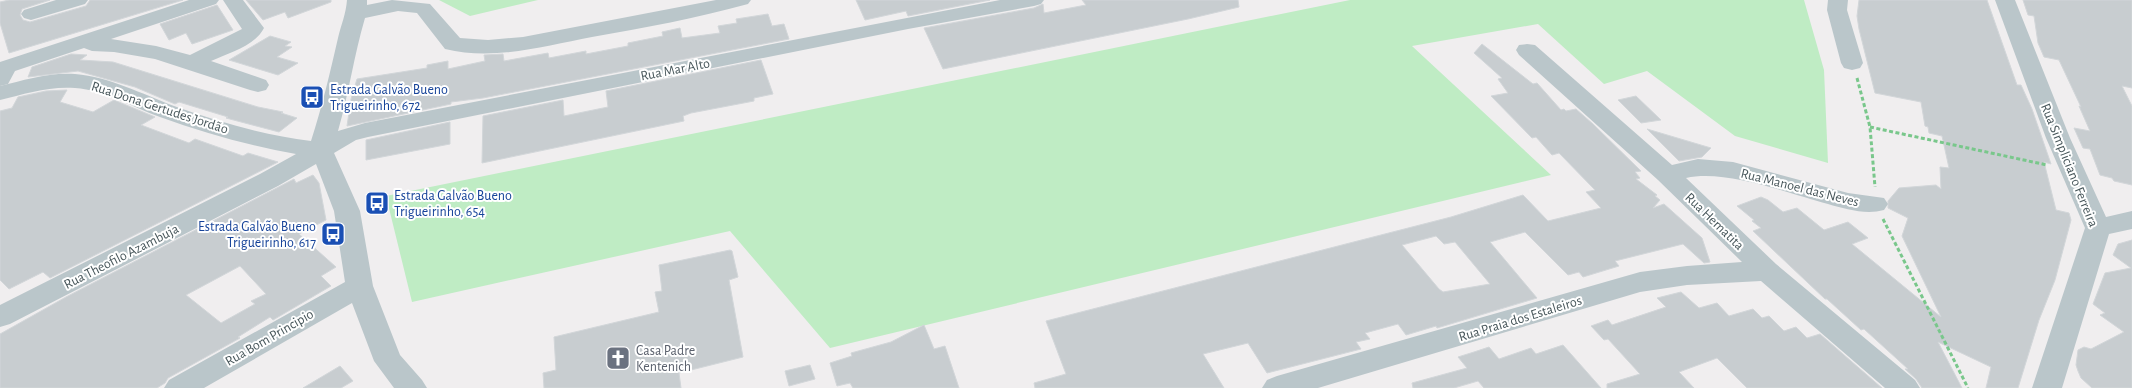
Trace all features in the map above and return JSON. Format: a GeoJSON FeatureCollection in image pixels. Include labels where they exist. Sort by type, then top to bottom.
{"type":"FeatureCollection","features":[{"type":"Feature","properties":{"kind":"street"},"geometry":{"type":"LineString","coordinates":[[30,14],[78,0]]}},
{"type":"Feature","properties":{"kind":"street"},"geometry":{"type":"LineString","coordinates":[[2,72],[209,0]]}},
{"type":"Feature","properties":{"kind":"street"},"geometry":{"type":"LineString","coordinates":[[193,62],[245,37],[251,32],[253,28],[233,0]]}},
{"type":"Feature","properties":{"kind":"street"},"geometry":{"type":"LineString","coordinates":[[412,388],[388,361],[359,286],[347,211],[329,166],[320,150],[337,95],[356,7],[398,5],[423,8],[453,44],[476,48],[509,46],[700,11],[741,0]]}},
{"type":"Feature","properties":{"kind":"street","name":"Rua Mar Alto"},"geometry":{"type":"LineString","coordinates":[[320,150],[348,135],[364,130],[898,24],[1034,0]]}},
{"type":"Feature","properties":{"kind":"street"},"geometry":{"type":"LineString","coordinates":[[1838,0],[1837,10],[1852,63]]}},
{"type":"Feature","properties":{"kind":"street","name":"Rua Simpliciano Ferreira"},"geometry":{"type":"LineString","coordinates":[[2005,0],[2072,172],[2098,228],[2050,386]]}},
{"type":"Feature","properties":{"kind":"street"},"geometry":{"type":"LineString","coordinates":[[77,45],[120,46],[193,62],[258,85]]}},
{"type":"Feature","properties":{"kind":"street","name":"Rua Hematita"},"geometry":{"type":"LineString","coordinates":[[1527,50],[1667,174],[1767,271],[1905,388]]}},
{"type":"Feature","properties":{"kind":"street","name":"Rua Dona Gertudes Jordão"},"geometry":{"type":"LineString","coordinates":[[0,93],[64,81],[88,83],[170,113],[246,135],[285,146],[320,150]]}},
{"type":"Feature","properties":{"kind":"street","name":"Rua Theofilo Azambuja"},"geometry":{"type":"LineString","coordinates":[[0,318],[269,180],[320,150]]}},
{"type":"Feature","properties":{"kind":"street","name":"Rua Manoel das Neves"},"geometry":{"type":"LineString","coordinates":[[1667,174],[1698,168],[1733,170],[1848,201],[1875,204]]}},
{"type":"Feature","properties":{"kind":"street"},"geometry":{"type":"LineString","coordinates":[[2098,228],[2132,220]]}},
{"type":"Feature","properties":{"kind":"street","name":"Rua Praia dos Estaleiros"},"geometry":{"type":"LineString","coordinates":[[1276,388],[1311,384],[1640,282],[1670,276],[1767,271]]}},
{"type":"Feature","properties":{"kind":"street","name":"Rua Bom Principio"},"geometry":{"type":"LineString","coordinates":[[179,388],[359,286]]}},
{"type":"Feature","properties":{"kind":"path","name":"Rua Manoel das Neves"},"geometry":{"type":"LineString","coordinates":[[1852,63],[1862,92],[1870,127],[1875,175],[1875,204]]}},
{"type":"Feature","properties":{"kind":"path"},"geometry":{"type":"LineString","coordinates":[[1870,127],[2021,158],[2072,172]]}},
{"type":"Feature","properties":{"kind":"path"},"geometry":{"type":"LineString","coordinates":[[1875,204],[1968,388]]}},
{"type":"Feature","properties":{"kind":"green space"},"geometry":{"type":"Polygon","coordinates":[[[439,0],[538,0],[470,16],[439,0]]]}},
{"type":"Feature","properties":{"kind":"green space"},"geometry":{"type":"Polygon","coordinates":[[[1350,0],[1804,0],[1824,70],[1828,163],[1735,136],[1647,71],[1604,84],[1538,24],[1412,46],[1551,175],[830,348],[730,231],[412,302],[386,196],[1350,0]]]}},
{"type":"Feature","properties":{"kind":"building"},"geometry":{"type":"Polygon","coordinates":[[[9,0],[50,0],[22,9],[20,15],[23,20],[30,22],[86,6],[90,0],[183,0],[9,53],[0,23],[0,2],[9,0]]]}},
{"type":"Feature","properties":{"kind":"building"},"geometry":{"type":"Polygon","coordinates":[[[246,0],[331,0],[331,2],[288,18],[285,12],[263,20],[246,0]]]}},
{"type":"Feature","properties":{"kind":"building"},"geometry":{"type":"Polygon","coordinates":[[[856,0],[990,0],[908,16],[906,11],[865,20],[856,0]]]}},
{"type":"Feature","properties":{"kind":"building"},"geometry":{"type":"Polygon","coordinates":[[[1082,0],[1238,0],[1239,7],[943,69],[924,28],[1034,8],[1043,4],[1044,13],[1086,5],[1082,0]]]}},
{"type":"Feature","properties":{"kind":"building"},"geometry":{"type":"Polygon","coordinates":[[[1859,0],[1987,0],[2017,85],[2021,85],[2032,109],[2051,164],[2044,162],[2056,210],[2069,213],[2071,220],[2055,280],[2039,320],[2018,388],[1986,388],[1991,367],[1938,342],[1962,388],[1922,388],[1916,379],[1905,369],[1908,369],[1864,329],[1861,330],[1825,299],[1753,231],[1761,228],[1737,206],[1761,197],[1783,212],[1797,208],[1824,230],[1848,222],[1868,238],[1852,244],[1941,317],[1902,236],[1908,218],[1888,208],[1888,201],[1899,188],[1936,185],[1941,189],[1940,167],[1949,168],[1942,136],[1929,133],[1928,127],[1925,126],[1921,102],[1875,93],[1859,29],[1857,16],[1859,0]]]}},
{"type":"Feature","properties":{"kind":"building"},"geometry":{"type":"Polygon","coordinates":[[[2023,0],[2132,0],[2132,88],[2122,86],[2132,106],[2132,185],[2114,181],[2112,178],[2100,175],[2090,149],[2083,148],[2074,128],[2090,131],[2079,106],[2081,107],[2059,60],[2044,57],[2038,43],[2034,16],[2028,15],[2023,0]]]}},
{"type":"Feature","properties":{"kind":"building"},"geometry":{"type":"Polygon","coordinates":[[[217,5],[233,30],[192,44],[186,33],[169,40],[160,24],[217,5]]]}},
{"type":"Feature","properties":{"kind":"building"},"geometry":{"type":"Polygon","coordinates":[[[768,14],[772,26],[784,24],[789,39],[483,98],[451,102],[451,104],[347,126],[351,99],[357,79],[427,68],[427,65],[448,61],[448,69],[485,61],[484,55],[503,54],[504,61],[548,53],[549,58],[586,51],[586,54],[628,46],[628,43],[663,36],[662,32],[680,28],[682,38],[720,33],[718,26],[737,23],[736,19],[768,14]]]}},
{"type":"Feature","properties":{"kind":"building"},"geometry":{"type":"Polygon","coordinates":[[[270,36],[291,42],[285,46],[292,47],[277,57],[298,63],[278,75],[229,60],[270,36]]]}},
{"type":"Feature","properties":{"kind":"building"},"geometry":{"type":"Polygon","coordinates":[[[1482,44],[1533,84],[1537,83],[1561,110],[1576,109],[1593,124],[1641,171],[1635,172],[1640,178],[1636,179],[1657,195],[1655,196],[1660,200],[1653,208],[1664,204],[1702,238],[1710,262],[1704,263],[1683,244],[1615,261],[1619,266],[1583,277],[1579,272],[1568,275],[1525,232],[1490,242],[1537,298],[1437,328],[1436,326],[1406,335],[1398,324],[1365,333],[1370,339],[1356,342],[1361,349],[1267,373],[1248,343],[1203,354],[1224,388],[1035,388],[1034,383],[1066,374],[1046,321],[1451,217],[1523,195],[1548,221],[1601,208],[1586,192],[1595,190],[1559,153],[1552,155],[1536,137],[1532,138],[1491,96],[1508,93],[1498,79],[1502,78],[1474,53],[1482,44]],[[1436,236],[1402,245],[1443,292],[1490,284],[1455,242],[1444,244],[1436,236]]]}},
{"type":"Feature","properties":{"kind":"building"},"geometry":{"type":"Polygon","coordinates":[[[71,54],[87,55],[80,60],[113,62],[258,107],[283,112],[281,113],[297,118],[279,132],[226,118],[228,117],[179,102],[175,104],[135,87],[78,71],[28,77],[32,67],[71,54]]]}},
{"type":"Feature","properties":{"kind":"building"},"geometry":{"type":"Polygon","coordinates":[[[761,60],[773,94],[754,98],[754,101],[691,113],[683,116],[684,121],[482,163],[483,116],[563,100],[564,116],[608,107],[606,91],[761,60]]]}},
{"type":"Feature","properties":{"kind":"building"},"geometry":{"type":"Polygon","coordinates":[[[67,90],[60,102],[93,112],[114,100],[155,117],[141,125],[189,143],[195,139],[243,156],[248,153],[278,162],[50,278],[43,272],[9,289],[0,280],[0,111],[12,108],[18,97],[46,91],[67,90]]]}},
{"type":"Feature","properties":{"kind":"building"},"geometry":{"type":"Polygon","coordinates":[[[1636,96],[1661,120],[1641,123],[1618,100],[1636,96]]]}},
{"type":"Feature","properties":{"kind":"building"},"geometry":{"type":"Polygon","coordinates":[[[450,122],[450,144],[366,160],[366,140],[450,122]]]}},
{"type":"Feature","properties":{"kind":"building"},"geometry":{"type":"Polygon","coordinates":[[[1647,129],[1711,148],[1702,157],[1679,161],[1647,129]]]}},
{"type":"Feature","properties":{"kind":"building"},"geometry":{"type":"Polygon","coordinates":[[[313,175],[319,183],[326,220],[299,234],[336,267],[321,276],[331,286],[273,320],[270,317],[238,337],[240,338],[168,378],[165,383],[157,388],[0,388],[0,334],[66,297],[294,179],[296,183],[313,175]],[[240,266],[186,295],[221,323],[255,304],[251,301],[266,294],[240,266]]]}},
{"type":"Feature","properties":{"kind":"building"},"geometry":{"type":"Polygon","coordinates":[[[2132,240],[2132,388],[2092,388],[2081,378],[2078,371],[2076,365],[2078,350],[2084,347],[2091,349],[2124,332],[2100,315],[2105,313],[2093,304],[2105,273],[2131,268],[2113,255],[2118,244],[2132,240]]]}},
{"type":"Feature","properties":{"kind":"building"},"geometry":{"type":"Polygon","coordinates":[[[732,251],[738,277],[729,280],[743,357],[679,373],[681,388],[544,388],[543,373],[556,370],[554,337],[659,312],[655,292],[662,291],[659,265],[732,251]]]}},
{"type":"Feature","properties":{"kind":"building"},"geometry":{"type":"Polygon","coordinates":[[[1681,292],[1699,308],[1717,303],[1729,316],[1753,309],[1762,318],[1769,316],[1784,331],[1796,327],[1807,338],[1820,334],[1882,388],[1747,388],[1717,358],[1679,372],[1694,388],[1607,388],[1607,384],[1640,374],[1608,339],[1604,340],[1591,326],[1608,320],[1612,325],[1666,307],[1657,298],[1681,292]]]}},
{"type":"Feature","properties":{"kind":"building"},"geometry":{"type":"Polygon","coordinates":[[[924,325],[934,349],[945,346],[959,388],[853,388],[850,383],[837,386],[830,363],[852,356],[851,353],[891,342],[924,325]]]}},
{"type":"Feature","properties":{"kind":"building"},"geometry":{"type":"Polygon","coordinates":[[[1563,345],[1601,388],[1484,388],[1478,381],[1454,388],[1413,388],[1412,383],[1467,368],[1458,357],[1489,347],[1499,359],[1531,348],[1536,354],[1563,345]]]}},
{"type":"Feature","properties":{"kind":"building"},"geometry":{"type":"Polygon","coordinates":[[[810,365],[815,379],[789,386],[785,371],[810,365]]]}},
{"type":"Feature","properties":{"kind":"building"},"geometry":{"type":"Polygon","coordinates":[[[340,366],[353,381],[341,388],[303,388],[340,366]]]}},
{"type":"Feature","properties":{"kind":"place","name":"Estrada Galvão Bueno Trigueirinho, 672"},"geometry":{"type":"Point","coordinates":[312,97]}},
{"type":"Feature","properties":{"kind":"place","name":"Estrada Galvão Bueno Trigueirinho, 654"},"geometry":{"type":"Point","coordinates":[377,203]}},
{"type":"Feature","properties":{"kind":"place","name":"Estrada Galvão Bueno Trigueirinho, 617"},"geometry":{"type":"Point","coordinates":[333,234]}},
{"type":"Feature","properties":{"kind":"place","name":"Casa Padre Kentenich"},"geometry":{"type":"Point","coordinates":[618,358]}}]}
